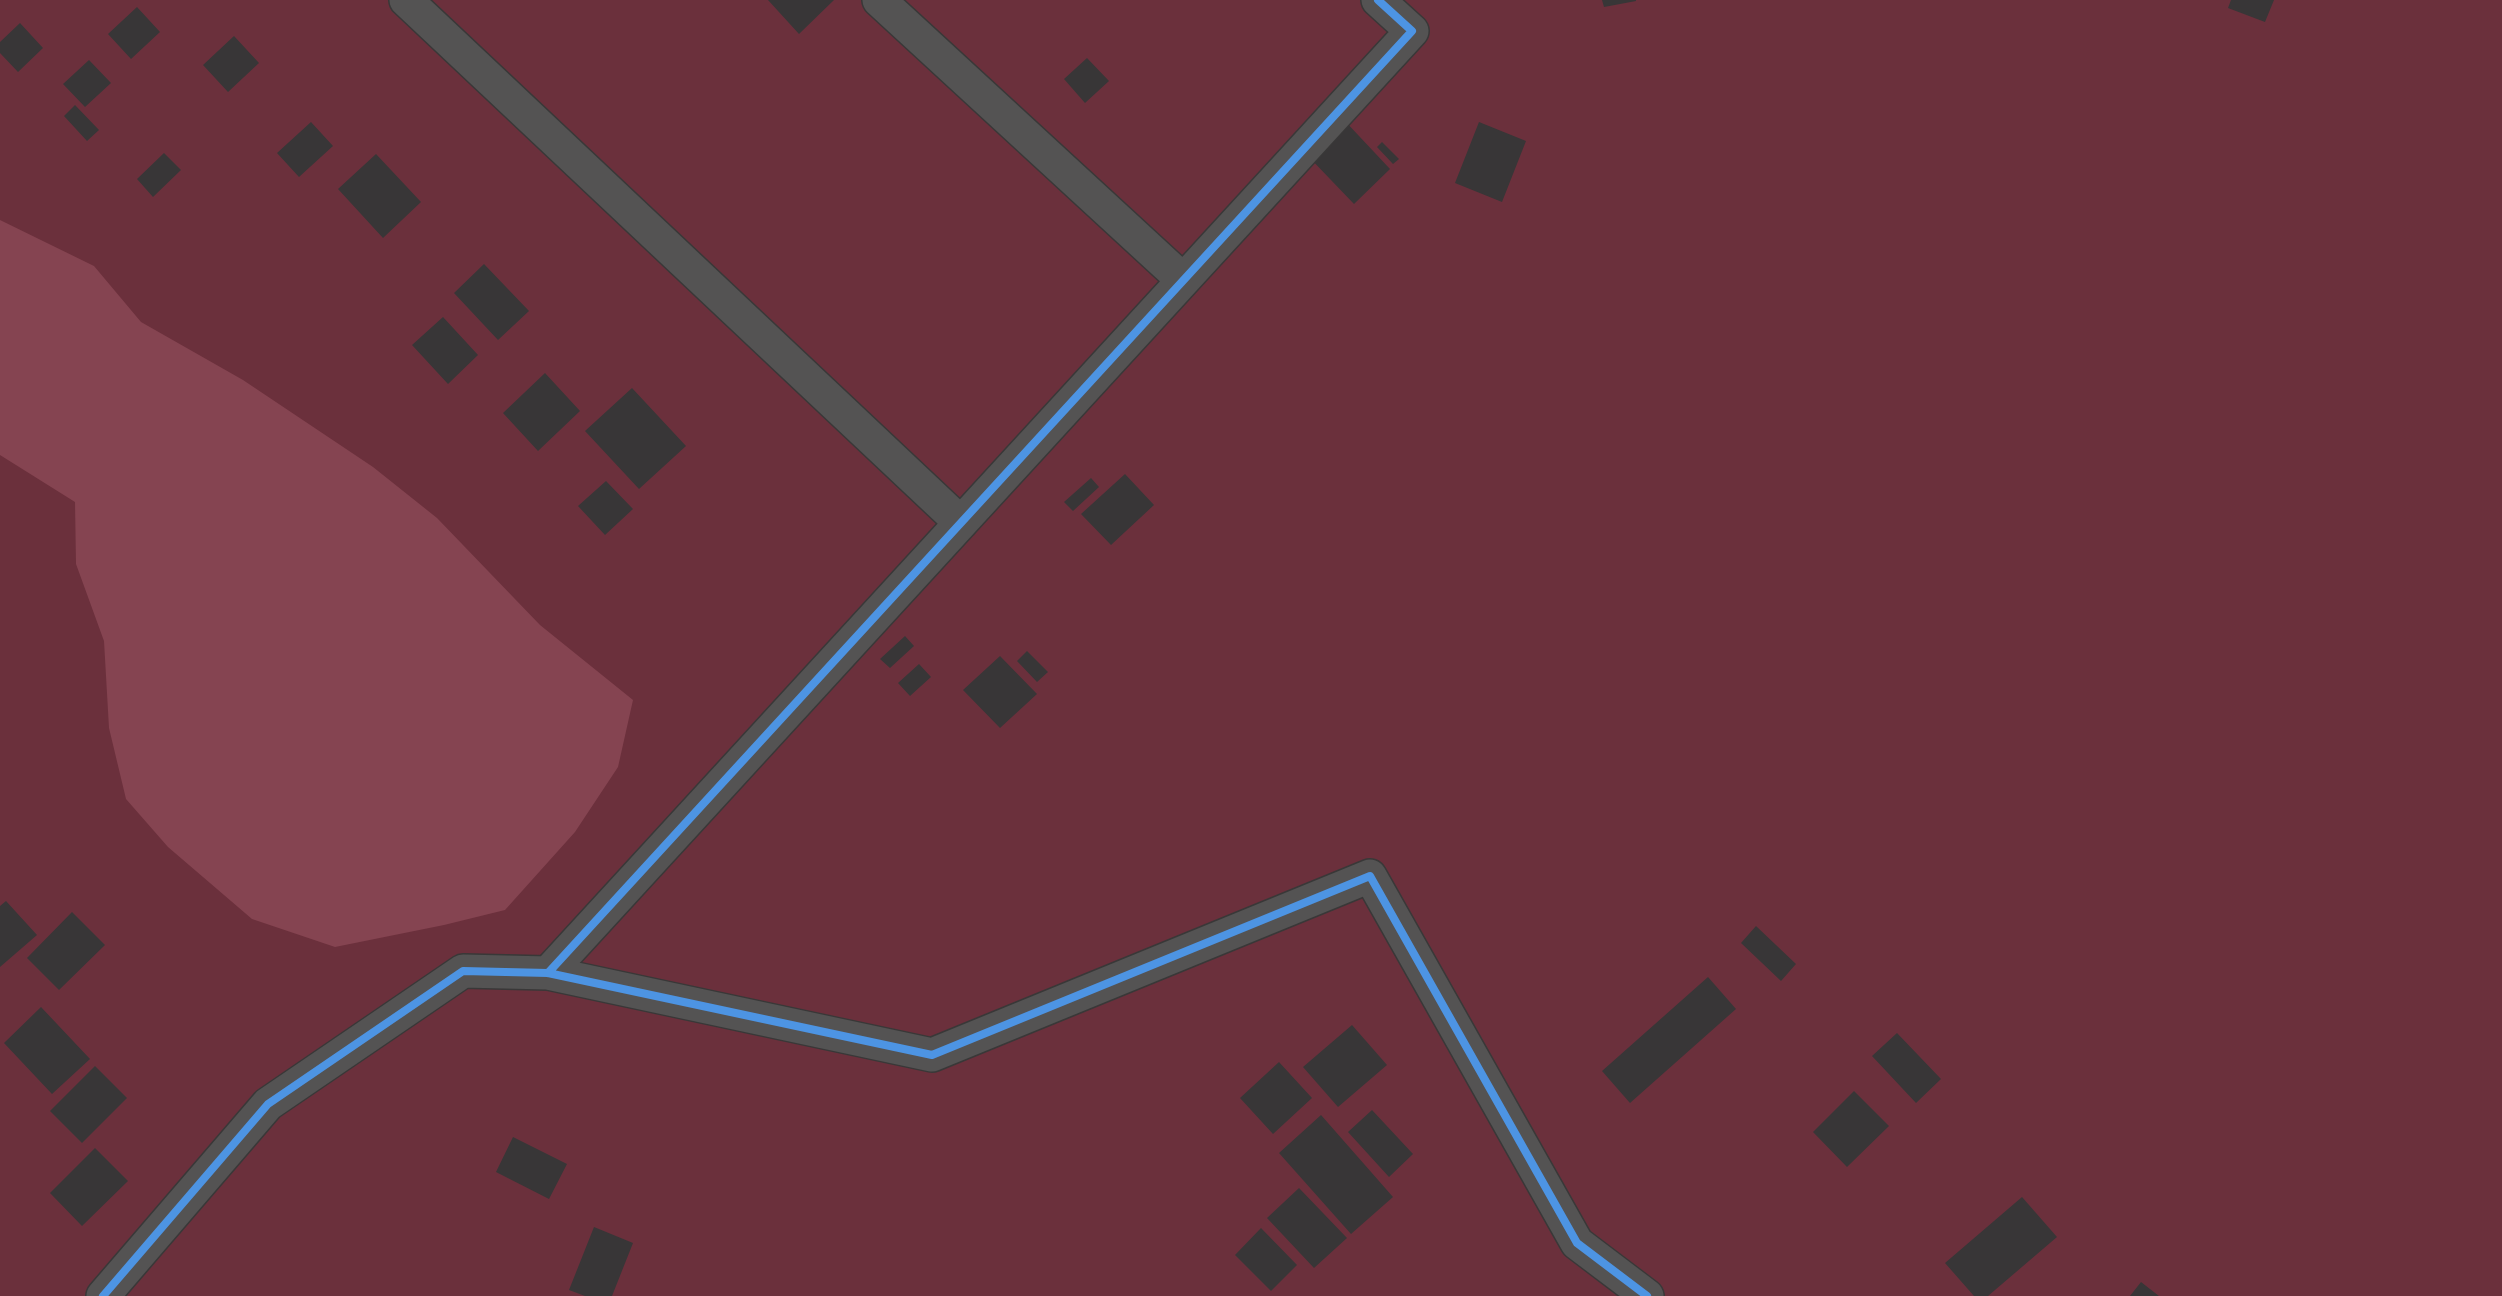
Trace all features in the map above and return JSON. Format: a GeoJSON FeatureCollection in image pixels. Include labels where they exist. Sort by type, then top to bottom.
{"type":"FeatureCollection","features":[{"type":"Feature","properties":{"kind":"street"},"geometry":{"type":"LineString","coordinates":[[406,0],[961,523]]}},
{"type":"Feature","properties":{"kind":"street"},"geometry":{"type":"LineString","coordinates":[[879,0],[1184,280]]}},
{"type":"Feature","properties":{"kind":"street"},"geometry":{"type":"LineString","coordinates":[[548,973],[1412,31],[1378,0]]}},
{"type":"Feature","properties":{"kind":"street"},"geometry":{"type":"LineString","coordinates":[[103,1296],[268,1104],[463,971],[548,973],[933,1055],[1370,876],[1577,1244],[1647,1296]]}},
{"type":"Feature","properties":{"kind":"shaded area"},"geometry":{"type":"Polygon","coordinates":[[[0,0],[2502,0],[2502,1296],[0,1296],[0,0]]]}},
{"type":"Feature","properties":{"kind":"shaded area"},"geometry":{"type":"Polygon","coordinates":[[[0,220],[94,266],[141,322],[243,380],[373,467],[437,518],[540,625],[633,700],[618,767],[575,832],[505,910],[335,947],[252,919],[168,847],[126,799],[109,728],[104,641],[76,564],[75,502],[0,455],[0,220]]]}},
{"type":"Feature","properties":{"kind":"building"},"geometry":{"type":"Polygon","coordinates":[[[768,0],[834,0],[799,34],[768,0]]]}},
{"type":"Feature","properties":{"kind":"building"},"geometry":{"type":"Polygon","coordinates":[[[1602,0],[1636,0],[1636,1],[1604,7],[1602,0]]]}},
{"type":"Feature","properties":{"kind":"building"},"geometry":{"type":"Polygon","coordinates":[[[2231,0],[2274,0],[2265,22],[2228,8],[2231,0]]]}},
{"type":"Feature","properties":{"kind":"building"},"geometry":{"type":"Polygon","coordinates":[[[137,7],[160,32],[131,59],[108,34],[137,7]]]}},
{"type":"Feature","properties":{"kind":"building"},"geometry":{"type":"Polygon","coordinates":[[[20,23],[43,48],[18,72],[0,53],[0,42],[20,23]]]}},
{"type":"Feature","properties":{"kind":"building"},"geometry":{"type":"Polygon","coordinates":[[[234,36],[259,63],[228,92],[203,65],[234,36]]]}},
{"type":"Feature","properties":{"kind":"building"},"geometry":{"type":"Polygon","coordinates":[[[1087,58],[1109,81],[1085,103],[1064,79],[1087,58]]]}},
{"type":"Feature","properties":{"kind":"building"},"geometry":{"type":"Polygon","coordinates":[[[89,60],[111,83],[85,107],[63,84],[89,60]]]}},
{"type":"Feature","properties":{"kind":"building"},"geometry":{"type":"Polygon","coordinates":[[[75,105],[99,130],[87,141],[64,116],[75,105]]]}},
{"type":"Feature","properties":{"kind":"building"},"geometry":{"type":"Polygon","coordinates":[[[1344,120],[1390,169],[1354,204],[1307,155],[1344,120]]]}},
{"type":"Feature","properties":{"kind":"building"},"geometry":{"type":"Polygon","coordinates":[[[311,122],[333,146],[299,177],[277,153],[311,122]]]}},
{"type":"Feature","properties":{"kind":"building"},"geometry":{"type":"Polygon","coordinates":[[[1479,122],[1526,141],[1502,202],[1455,183],[1479,122]]]}},
{"type":"Feature","properties":{"kind":"building"},"geometry":{"type":"Polygon","coordinates":[[[1382,142],[1399,159],[1393,164],[1377,147],[1382,142]]]}},
{"type":"Feature","properties":{"kind":"building"},"geometry":{"type":"Polygon","coordinates":[[[164,153],[181,170],[153,197],[137,179],[164,153]]]}},
{"type":"Feature","properties":{"kind":"building"},"geometry":{"type":"Polygon","coordinates":[[[376,154],[421,202],[383,238],[338,189],[376,154]]]}},
{"type":"Feature","properties":{"kind":"building"},"geometry":{"type":"Polygon","coordinates":[[[484,264],[529,311],[498,340],[454,293],[484,264]]]}},
{"type":"Feature","properties":{"kind":"building"},"geometry":{"type":"Polygon","coordinates":[[[443,317],[478,355],[448,384],[412,345],[443,317]]]}},
{"type":"Feature","properties":{"kind":"building"},"geometry":{"type":"Polygon","coordinates":[[[545,373],[580,411],[538,451],[503,413],[545,373]]]}},
{"type":"Feature","properties":{"kind":"building"},"geometry":{"type":"Polygon","coordinates":[[[632,388],[686,446],[639,489],[585,431],[632,388]]]}},
{"type":"Feature","properties":{"kind":"building"},"geometry":{"type":"Polygon","coordinates":[[[1125,474],[1154,505],[1111,545],[1081,514],[1125,474]]]}},
{"type":"Feature","properties":{"kind":"building"},"geometry":{"type":"Polygon","coordinates":[[[1091,478],[1099,487],[1073,511],[1064,502],[1091,478]]]}},
{"type":"Feature","properties":{"kind":"building"},"geometry":{"type":"Polygon","coordinates":[[[606,481],[633,509],[605,535],[578,506],[606,481]]]}},
{"type":"Feature","properties":{"kind":"building"},"geometry":{"type":"Polygon","coordinates":[[[905,636],[914,646],[890,668],[880,659],[905,636]]]}},
{"type":"Feature","properties":{"kind":"building"},"geometry":{"type":"Polygon","coordinates":[[[1027,651],[1048,672],[1037,682],[1017,661],[1027,651]]]}},
{"type":"Feature","properties":{"kind":"building"},"geometry":{"type":"Polygon","coordinates":[[[1000,656],[1037,694],[1000,728],[963,690],[1000,656]]]}},
{"type":"Feature","properties":{"kind":"building"},"geometry":{"type":"Polygon","coordinates":[[[919,664],[931,677],[910,696],[898,683],[919,664]]]}},
{"type":"Feature","properties":{"kind":"building"},"geometry":{"type":"Polygon","coordinates":[[[6,901],[37,935],[0,967],[0,906],[6,901]]]}},
{"type":"Feature","properties":{"kind":"building"},"geometry":{"type":"Polygon","coordinates":[[[72,912],[105,945],[59,990],[27,958],[72,912]]]}},
{"type":"Feature","properties":{"kind":"building"},"geometry":{"type":"Polygon","coordinates":[[[1756,926],[1796,964],[1781,981],[1741,943],[1756,926]]]}},
{"type":"Feature","properties":{"kind":"building"},"geometry":{"type":"Polygon","coordinates":[[[1708,977],[1736,1009],[1630,1103],[1602,1071],[1708,977]]]}},
{"type":"Feature","properties":{"kind":"building"},"geometry":{"type":"Polygon","coordinates":[[[41,1007],[90,1059],[52,1094],[4,1043],[41,1007]]]}},
{"type":"Feature","properties":{"kind":"building"},"geometry":{"type":"Polygon","coordinates":[[[1352,1025],[1387,1065],[1338,1107],[1303,1067],[1352,1025]]]}},
{"type":"Feature","properties":{"kind":"building"},"geometry":{"type":"Polygon","coordinates":[[[1897,1033],[1941,1079],[1916,1103],[1872,1056],[1897,1033]]]}},
{"type":"Feature","properties":{"kind":"building"},"geometry":{"type":"Polygon","coordinates":[[[1279,1062],[1312,1098],[1273,1134],[1240,1098],[1279,1062]]]}},
{"type":"Feature","properties":{"kind":"building"},"geometry":{"type":"Polygon","coordinates":[[[95,1066],[127,1098],[82,1143],[50,1111],[95,1066]]]}},
{"type":"Feature","properties":{"kind":"building"},"geometry":{"type":"Polygon","coordinates":[[[1854,1091],[1889,1126],[1847,1167],[1813,1132],[1854,1091]]]}},
{"type":"Feature","properties":{"kind":"building"},"geometry":{"type":"Polygon","coordinates":[[[1372,1110],[1413,1154],[1389,1177],[1348,1132],[1372,1110]]]}},
{"type":"Feature","properties":{"kind":"building"},"geometry":{"type":"Polygon","coordinates":[[[1321,1115],[1393,1197],[1351,1234],[1279,1153],[1321,1115]]]}},
{"type":"Feature","properties":{"kind":"building"},"geometry":{"type":"Polygon","coordinates":[[[513,1137],[567,1164],[549,1199],[496,1172],[513,1137]]]}},
{"type":"Feature","properties":{"kind":"building"},"geometry":{"type":"Polygon","coordinates":[[[95,1148],[128,1181],[82,1226],[50,1193],[95,1148]]]}},
{"type":"Feature","properties":{"kind":"building"},"geometry":{"type":"Polygon","coordinates":[[[1299,1188],[1347,1238],[1314,1268],[1267,1218],[1299,1188]]]}},
{"type":"Feature","properties":{"kind":"building"},"geometry":{"type":"Polygon","coordinates":[[[2022,1197],[2057,1237],[1988,1296],[1974,1296],[1945,1263],[2022,1197]]]}},
{"type":"Feature","properties":{"kind":"building"},"geometry":{"type":"Polygon","coordinates":[[[594,1227],[633,1243],[612,1296],[585,1296],[569,1290],[594,1227]]]}},
{"type":"Feature","properties":{"kind":"building"},"geometry":{"type":"Polygon","coordinates":[[[1261,1228],[1297,1265],[1271,1291],[1235,1255],[1261,1228]]]}},
{"type":"Feature","properties":{"kind":"building"},"geometry":{"type":"Polygon","coordinates":[[[2141,1282],[2159,1296],[2130,1296],[2141,1282]]]}},
{"type":"Feature","properties":{"kind":"cycle path"},"geometry":{"type":"LineString","coordinates":[[548,973],[1412,31],[1378,0]]}},
{"type":"Feature","properties":{"kind":"cycle path"},"geometry":{"type":"LineString","coordinates":[[103,1296],[268,1104],[463,971],[548,973],[932,1055],[1370,876],[1577,1243],[1647,1296]]}}]}
